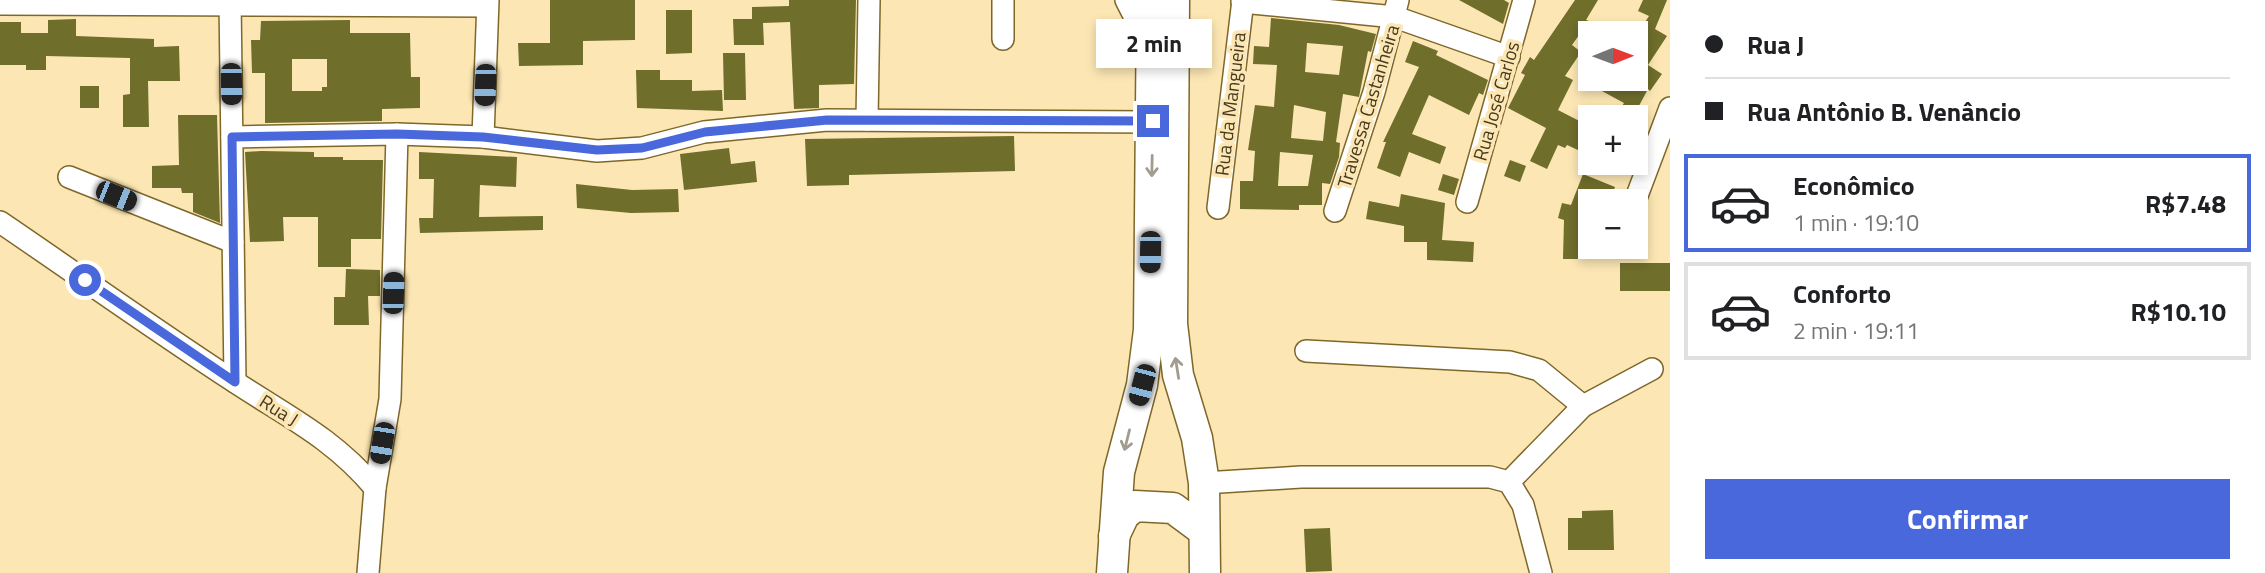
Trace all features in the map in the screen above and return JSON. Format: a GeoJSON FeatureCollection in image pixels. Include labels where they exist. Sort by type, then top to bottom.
{"type":"FeatureCollection","features":[{"type":"Feature","properties":{"kind":"highway"},"geometry":{"type":"LineString","coordinates":[[1112,573],[1112,541],[1119,472],[1142,385],[1149,330],[1153,0]]}},
{"type":"Feature","properties":{"kind":"highway"},"geometry":{"type":"LineString","coordinates":[[1174,0],[1172,324],[1178,375],[1197,438],[1204,483],[1205,573]]}},
{"type":"Feature","properties":{"kind":"highway"},"geometry":{"type":"LineString","coordinates":[[1112,541],[1124,515],[1135,506],[1173,508],[1204,531]]}},
{"type":"Feature","properties":{"kind":"street"},"geometry":{"type":"LineString","coordinates":[[867,120],[869,0]]}},
{"type":"Feature","properties":{"kind":"street"},"geometry":{"type":"LineString","coordinates":[[1003,0],[1003,39]]}},
{"type":"Feature","properties":{"kind":"street"},"geometry":{"type":"LineString","coordinates":[[1126,0],[1153,51]]}},
{"type":"Feature","properties":{"kind":"street","name":"Rua José Carlos"},"geometry":{"type":"LineString","coordinates":[[1467,202],[1524,0]]}},
{"type":"Feature","properties":{"kind":"street"},"geometry":{"type":"LineString","coordinates":[[1242,1],[1396,8],[1509,57]]}},
{"type":"Feature","properties":{"kind":"street","name":"Rua da Mangueira"},"geometry":{"type":"LineString","coordinates":[[1218,208],[1242,1]]}},
{"type":"Feature","properties":{"kind":"street"},"geometry":{"type":"LineString","coordinates":[[230,3],[235,382]]}},
{"type":"Feature","properties":{"kind":"street"},"geometry":{"type":"LineString","coordinates":[[0,4],[487,3],[483,137]]}},
{"type":"Feature","properties":{"kind":"street","name":"Travessa Castanheira"},"geometry":{"type":"LineString","coordinates":[[1335,211],[1396,8]]}},
{"type":"Feature","properties":{"kind":"street"},"geometry":{"type":"LineString","coordinates":[[1640,189],[1670,108]]}},
{"type":"Feature","properties":{"kind":"street"},"geometry":{"type":"LineString","coordinates":[[232,137],[397,134],[483,137],[597,150],[642,148],[705,132],[827,120],[1153,121]]}},
{"type":"Feature","properties":{"kind":"street"},"geometry":{"type":"LineString","coordinates":[[368,573],[375,488],[390,399],[397,134]]}},
{"type":"Feature","properties":{"kind":"street"},"geometry":{"type":"LineString","coordinates":[[69,177],[233,242]]}},
{"type":"Feature","properties":{"kind":"street","name":"Rua J"},"geometry":{"type":"LineString","coordinates":[[0,222],[235,382],[326,438],[353,461],[375,488]]}},
{"type":"Feature","properties":{"kind":"street"},"geometry":{"type":"LineString","coordinates":[[1306,351],[1510,362],[1539,370],[1583,407]]}},
{"type":"Feature","properties":{"kind":"street"},"geometry":{"type":"LineString","coordinates":[[1509,482],[1583,407],[1653,369]]}},
{"type":"Feature","properties":{"kind":"street"},"geometry":{"type":"LineString","coordinates":[[1204,483],[1314,477],[1490,477],[1509,482],[1523,505],[1542,573]]}},
{"type":"Feature","properties":{"kind":"building"},"geometry":{"type":"Polygon","coordinates":[[[550,0],[635,0],[635,40],[583,41],[583,65],[519,66],[518,43],[550,43],[550,0]]]}},
{"type":"Feature","properties":{"kind":"building"},"geometry":{"type":"Polygon","coordinates":[[[789,0],[856,0],[854,84],[819,85],[819,108],[794,109],[790,22],[763,23],[764,45],[734,45],[733,19],[752,19],[752,7],[789,6],[789,0]]]}},
{"type":"Feature","properties":{"kind":"building"},"geometry":{"type":"Polygon","coordinates":[[[1459,0],[1504,0],[1509,3],[1503,24],[1459,0]]]}},
{"type":"Feature","properties":{"kind":"building"},"geometry":{"type":"Polygon","coordinates":[[[1575,0],[1598,0],[1586,20],[1589,21],[1578,21],[1578,37],[1572,45],[1578,50],[1578,56],[1565,76],[1573,80],[1558,110],[1578,120],[1578,150],[1567,145],[1565,148],[1558,145],[1547,169],[1530,161],[1546,128],[1508,108],[1525,75],[1521,73],[1530,57],[1534,60],[1575,0]]]}},
{"type":"Feature","properties":{"kind":"building"},"geometry":{"type":"Polygon","coordinates":[[[1643,0],[1667,0],[1655,29],[1667,36],[1648,65],[1648,21],[1646,21],[1649,16],[1638,11],[1643,0]]]}},
{"type":"Feature","properties":{"kind":"building"},"geometry":{"type":"Polygon","coordinates":[[[666,10],[692,10],[692,53],[666,54],[666,10]]]}},
{"type":"Feature","properties":{"kind":"building"},"geometry":{"type":"Polygon","coordinates":[[[1271,18],[1339,25],[1376,34],[1371,52],[1368,51],[1359,97],[1343,94],[1336,142],[1340,143],[1339,157],[1330,184],[1322,183],[1322,205],[1299,205],[1299,210],[1240,209],[1240,181],[1253,181],[1255,151],[1248,150],[1255,105],[1274,107],[1277,65],[1253,64],[1254,46],[1269,47],[1271,18]],[[1307,43],[1305,72],[1339,75],[1343,46],[1307,43]],[[1294,105],[1291,138],[1323,141],[1326,112],[1294,105]],[[1280,152],[1278,186],[1308,186],[1313,155],[1280,152]]]}},
{"type":"Feature","properties":{"kind":"building"},"geometry":{"type":"Polygon","coordinates":[[[76,19],[76,36],[154,39],[154,47],[179,46],[180,81],[148,81],[149,127],[123,127],[123,95],[130,94],[130,58],[46,56],[46,70],[26,70],[26,65],[0,65],[0,22],[21,22],[21,33],[48,33],[48,20],[76,19]]]}},
{"type":"Feature","properties":{"kind":"building"},"geometry":{"type":"Polygon","coordinates":[[[350,20],[350,33],[410,33],[411,77],[420,77],[420,108],[382,109],[382,121],[265,123],[265,73],[252,73],[251,40],[260,40],[261,21],[350,20]],[[292,59],[292,91],[322,91],[322,87],[327,87],[327,59],[292,59]]]}},
{"type":"Feature","properties":{"kind":"building"},"geometry":{"type":"Polygon","coordinates":[[[1413,41],[1438,51],[1436,55],[1488,80],[1483,95],[1479,93],[1469,115],[1429,95],[1412,134],[1446,147],[1440,164],[1409,152],[1400,177],[1377,168],[1386,142],[1383,142],[1419,67],[1405,62],[1413,41]]]}},
{"type":"Feature","properties":{"kind":"building"},"geometry":{"type":"Polygon","coordinates":[[[723,53],[745,53],[746,100],[724,100],[723,53]]]}},
{"type":"Feature","properties":{"kind":"building"},"geometry":{"type":"Polygon","coordinates":[[[1648,65],[1662,74],[1650,91],[1648,89],[1648,65]]]}},
{"type":"Feature","properties":{"kind":"building"},"geometry":{"type":"Polygon","coordinates":[[[636,70],[660,70],[660,80],[692,80],[692,91],[722,90],[723,111],[637,108],[636,70]]]}},
{"type":"Feature","properties":{"kind":"building"},"geometry":{"type":"Polygon","coordinates":[[[80,86],[99,86],[99,108],[80,108],[80,86]]]}},
{"type":"Feature","properties":{"kind":"building"},"geometry":{"type":"Polygon","coordinates":[[[1602,91],[1647,91],[1639,105],[1623,105],[1624,103],[1602,91]]]}},
{"type":"Feature","properties":{"kind":"building"},"geometry":{"type":"Polygon","coordinates":[[[178,115],[217,115],[220,223],[193,212],[193,193],[182,193],[181,188],[152,188],[152,166],[179,165],[178,115]]]}},
{"type":"Feature","properties":{"kind":"building"},"geometry":{"type":"Polygon","coordinates":[[[1014,136],[1015,171],[849,175],[849,185],[807,186],[805,139],[1014,136]]]}},
{"type":"Feature","properties":{"kind":"building"},"geometry":{"type":"Polygon","coordinates":[[[729,148],[731,164],[755,161],[757,182],[684,190],[680,154],[729,148]]]}},
{"type":"Feature","properties":{"kind":"building"},"geometry":{"type":"Polygon","coordinates":[[[245,152],[314,152],[314,157],[343,157],[343,160],[383,160],[381,239],[351,239],[351,267],[318,267],[318,217],[283,217],[284,241],[250,242],[245,152]]]}},
{"type":"Feature","properties":{"kind":"building"},"geometry":{"type":"Polygon","coordinates":[[[419,152],[517,157],[516,187],[480,185],[479,217],[543,216],[543,230],[420,233],[419,218],[433,218],[434,179],[419,179],[419,152]]]}},
{"type":"Feature","properties":{"kind":"building"},"geometry":{"type":"Polygon","coordinates":[[[1510,160],[1526,166],[1520,182],[1504,176],[1510,160]]]}},
{"type":"Feature","properties":{"kind":"building"},"geometry":{"type":"Polygon","coordinates":[[[1443,174],[1459,179],[1454,195],[1438,190],[1443,174]]]}},
{"type":"Feature","properties":{"kind":"building"},"geometry":{"type":"Polygon","coordinates":[[[1583,175],[1615,187],[1578,189],[1578,259],[1563,259],[1564,220],[1558,218],[1562,203],[1571,205],[1583,175]]]}},
{"type":"Feature","properties":{"kind":"building"},"geometry":{"type":"Polygon","coordinates":[[[576,184],[632,190],[678,189],[679,212],[631,213],[577,208],[576,184]]]}},
{"type":"Feature","properties":{"kind":"building"},"geometry":{"type":"Polygon","coordinates":[[[1401,194],[1445,203],[1442,240],[1474,242],[1473,262],[1427,260],[1427,242],[1404,242],[1404,226],[1366,219],[1369,201],[1399,207],[1401,194]]]}},
{"type":"Feature","properties":{"kind":"building"},"geometry":{"type":"Polygon","coordinates":[[[1620,263],[1670,263],[1670,291],[1620,291],[1620,263]]]}},
{"type":"Feature","properties":{"kind":"building"},"geometry":{"type":"Polygon","coordinates":[[[346,269],[380,270],[380,296],[368,296],[369,325],[334,325],[334,297],[345,297],[346,269]]]}},
{"type":"Feature","properties":{"kind":"building"},"geometry":{"type":"Polygon","coordinates":[[[1613,510],[1614,550],[1568,550],[1568,518],[1582,518],[1582,511],[1613,510]]]}},
{"type":"Feature","properties":{"kind":"building"},"geometry":{"type":"Polygon","coordinates":[[[1330,528],[1332,571],[1306,572],[1304,529],[1330,528]]]}},
{"type":"Feature","properties":{"kind":"route"},"geometry":{"type":"LineString","coordinates":[[85,280],[235,382],[232,137],[397,134],[483,137],[597,150],[642,148],[705,132],[827,120],[1153,121]]}}]}
